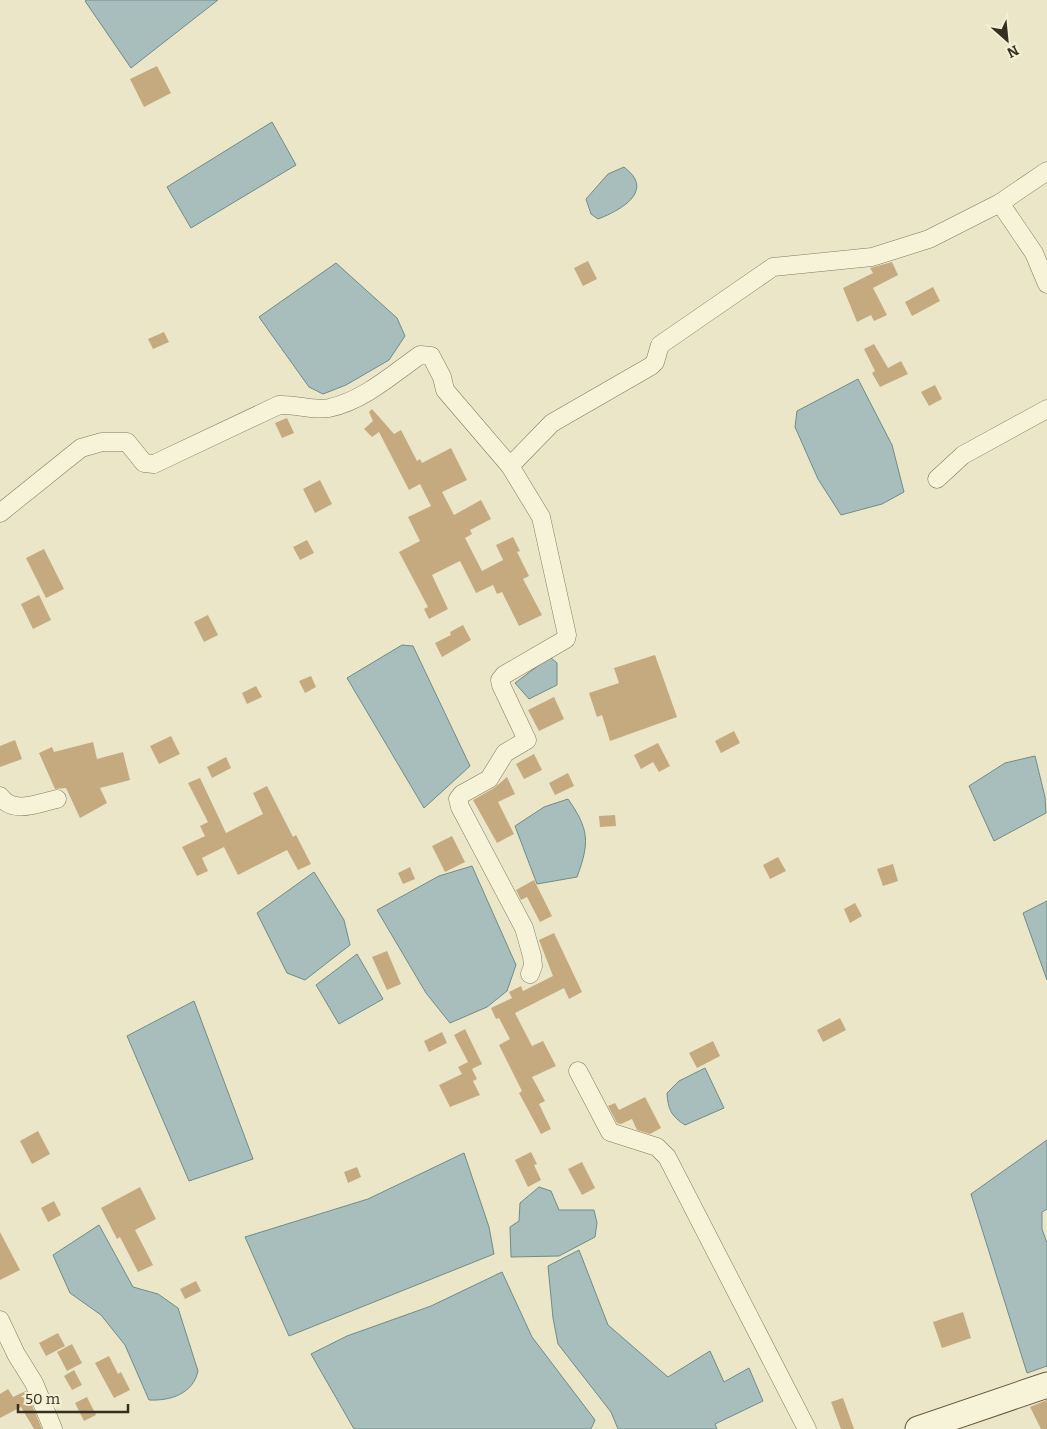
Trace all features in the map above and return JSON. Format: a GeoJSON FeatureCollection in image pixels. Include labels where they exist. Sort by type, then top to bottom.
{"type":"FeatureCollection","features":[{"type":"Feature","properties":{"kind":"main road"},"geometry":{"type":"LineString","coordinates":[[918,1429],[1047,1385]]}},
{"type":"Feature","properties":{"kind":"street"},"geometry":{"type":"LineString","coordinates":[[510,466],[552,423],[651,366],[655,362],[660,345],[773,267],[872,257],[929,239],[1000,203],[1047,171]]}},
{"type":"Feature","properties":{"kind":"street"},"geometry":{"type":"LineString","coordinates":[[1000,203],[1034,253],[1047,284]]}},
{"type":"Feature","properties":{"kind":"street"},"geometry":{"type":"LineString","coordinates":[[0,513],[81,448],[102,442],[127,442],[144,463],[154,464],[279,405],[293,404],[308,409],[330,408],[361,396],[420,355],[426,354],[431,356],[442,377],[445,390],[510,466],[541,518],[568,635],[504,675],[500,680],[500,685],[527,740],[505,753],[489,779],[462,794],[458,799],[464,815],[524,928],[532,956],[533,966],[530,974]]}},
{"type":"Feature","properties":{"kind":"street"},"geometry":{"type":"LineString","coordinates":[[937,479],[963,455],[1047,408]]}},
{"type":"Feature","properties":{"kind":"street"},"geometry":{"type":"LineString","coordinates":[[0,796],[8,806],[17,807],[57,798]]}},
{"type":"Feature","properties":{"kind":"street"},"geometry":{"type":"LineString","coordinates":[[578,1072],[610,1132],[657,1146],[667,1157],[807,1429]]}},
{"type":"Feature","properties":{"kind":"street"},"geometry":{"type":"LineString","coordinates":[[0,1320],[16,1354],[34,1382],[53,1429]]}},
{"type":"Feature","properties":{"kind":"water"},"geometry":{"type":"Polygon","coordinates":[[[218,0],[131,68],[85,1],[218,0]]]}},
{"type":"Feature","properties":{"kind":"water"},"geometry":{"type":"Polygon","coordinates":[[[272,122],[296,165],[191,228],[167,187],[272,122]]]}},
{"type":"Feature","properties":{"kind":"water"},"geometry":{"type":"Polygon","coordinates":[[[624,167],[635,179],[637,186],[635,193],[625,205],[598,219],[591,214],[586,199],[608,174],[624,167]]]}},
{"type":"Feature","properties":{"kind":"water"},"geometry":{"type":"Polygon","coordinates":[[[336,263],[397,318],[405,336],[389,360],[346,385],[323,394],[309,387],[259,317],[336,263]]]}},
{"type":"Feature","properties":{"kind":"water"},"geometry":{"type":"Polygon","coordinates":[[[858,379],[892,445],[904,492],[882,504],[841,515],[818,479],[795,427],[797,411],[858,379]]]}},
{"type":"Feature","properties":{"kind":"water"},"geometry":{"type":"Polygon","coordinates":[[[402,645],[413,646],[470,766],[424,808],[347,678],[402,645]]]}},
{"type":"Feature","properties":{"kind":"water"},"geometry":{"type":"Polygon","coordinates":[[[550,657],[557,663],[557,685],[529,699],[515,683],[550,657]]]}},
{"type":"Feature","properties":{"kind":"water"},"geometry":{"type":"Polygon","coordinates":[[[1035,756],[1045,797],[1046,813],[994,841],[969,786],[1005,763],[1035,756]]]}},
{"type":"Feature","properties":{"kind":"water"},"geometry":{"type":"Polygon","coordinates":[[[568,799],[580,819],[585,836],[584,854],[577,877],[537,884],[515,826],[544,807],[568,799]]]}},
{"type":"Feature","properties":{"kind":"water"},"geometry":{"type":"Polygon","coordinates":[[[472,866],[516,965],[507,991],[487,1007],[450,1023],[426,993],[377,910],[439,876],[472,866]]]}},
{"type":"Feature","properties":{"kind":"water"},"geometry":{"type":"Polygon","coordinates":[[[314,872],[344,920],[350,945],[305,980],[287,973],[257,913],[314,872]]]}},
{"type":"Feature","properties":{"kind":"water"},"geometry":{"type":"Polygon","coordinates":[[[1047,901],[1047,980],[1023,913],[1047,901]]]}},
{"type":"Feature","properties":{"kind":"water"},"geometry":{"type":"Polygon","coordinates":[[[357,954],[383,999],[339,1024],[316,985],[357,954]]]}},
{"type":"Feature","properties":{"kind":"water"},"geometry":{"type":"Polygon","coordinates":[[[194,1001],[253,1159],[189,1181],[127,1036],[194,1001]]]}},
{"type":"Feature","properties":{"kind":"water"},"geometry":{"type":"Polygon","coordinates":[[[705,1068],[724,1108],[685,1125],[671,1112],[667,1093],[679,1081],[705,1068]]]}},
{"type":"Feature","properties":{"kind":"water"},"geometry":{"type":"Polygon","coordinates":[[[1047,1140],[1047,1209],[1042,1212],[1042,1229],[1047,1243],[1047,1366],[1027,1373],[971,1194],[1047,1140]]]}},
{"type":"Feature","properties":{"kind":"water"},"geometry":{"type":"Polygon","coordinates":[[[464,1153],[489,1227],[494,1254],[289,1336],[245,1237],[368,1199],[464,1153]]]}},
{"type":"Feature","properties":{"kind":"water"},"geometry":{"type":"Polygon","coordinates":[[[539,1187],[551,1191],[559,1210],[594,1210],[597,1223],[595,1237],[559,1256],[511,1257],[510,1227],[519,1221],[520,1203],[539,1187]]]}},
{"type":"Feature","properties":{"kind":"water"},"geometry":{"type":"Polygon","coordinates":[[[99,1225],[133,1287],[158,1294],[178,1308],[198,1371],[195,1379],[186,1391],[165,1399],[149,1400],[125,1345],[101,1315],[70,1293],[53,1255],[99,1225]]]}},
{"type":"Feature","properties":{"kind":"water"},"geometry":{"type":"Polygon","coordinates":[[[579,1250],[608,1325],[668,1377],[710,1351],[724,1382],[749,1368],[763,1401],[715,1424],[717,1429],[618,1429],[611,1412],[558,1344],[553,1318],[548,1266],[579,1250]]]}},
{"type":"Feature","properties":{"kind":"water"},"geometry":{"type":"Polygon","coordinates":[[[502,1272],[532,1337],[595,1420],[591,1429],[354,1429],[311,1354],[347,1336],[431,1306],[502,1272]]]}},
{"type":"Feature","properties":{"kind":"building"},"geometry":{"type":"Polygon","coordinates":[[[157,66],[171,93],[144,107],[130,79],[157,66]]]}},
{"type":"Feature","properties":{"kind":"building"},"geometry":{"type":"Polygon","coordinates":[[[588,261],[597,279],[583,286],[574,268],[588,261]]]}},
{"type":"Feature","properties":{"kind":"building"},"geometry":{"type":"Polygon","coordinates":[[[892,262],[898,275],[873,288],[887,315],[874,321],[871,315],[857,322],[843,288],[873,273],[870,268],[892,262]]]}},
{"type":"Feature","properties":{"kind":"building"},"geometry":{"type":"Polygon","coordinates":[[[933,287],[940,301],[912,316],[905,302],[933,287]]]}},
{"type":"Feature","properties":{"kind":"building"},"geometry":{"type":"Polygon","coordinates":[[[164,332],[169,342],[153,349],[148,339],[164,332]]]}},
{"type":"Feature","properties":{"kind":"building"},"geometry":{"type":"Polygon","coordinates":[[[874,344],[888,368],[901,361],[908,374],[880,387],[872,373],[875,371],[864,349],[874,344]]]}},
{"type":"Feature","properties":{"kind":"building"},"geometry":{"type":"Polygon","coordinates":[[[935,385],[942,399],[929,406],[921,392],[935,385]]]}},
{"type":"Feature","properties":{"kind":"building"},"geometry":{"type":"Polygon","coordinates":[[[372,409],[394,434],[401,430],[417,461],[420,459],[422,463],[451,448],[467,480],[442,492],[454,515],[481,500],[491,519],[470,530],[472,534],[465,538],[482,571],[503,560],[496,545],[513,537],[520,551],[517,552],[529,576],[523,579],[542,615],[519,626],[502,592],[497,594],[493,585],[476,593],[460,561],[432,575],[448,609],[429,619],[424,609],[428,607],[399,552],[420,541],[408,517],[431,506],[420,484],[409,490],[379,432],[372,437],[364,429],[373,421],[369,412],[372,409]]]}},
{"type":"Feature","properties":{"kind":"building"},"geometry":{"type":"Polygon","coordinates":[[[287,418],[294,433],[282,438],[275,423],[287,418]]]}},
{"type":"Feature","properties":{"kind":"building"},"geometry":{"type":"Polygon","coordinates":[[[320,480],[332,504],[315,513],[303,489],[320,480]]]}},
{"type":"Feature","properties":{"kind":"building"},"geometry":{"type":"Polygon","coordinates":[[[307,540],[314,553],[300,560],[293,547],[307,540]]]}},
{"type":"Feature","properties":{"kind":"building"},"geometry":{"type":"Polygon","coordinates":[[[44,549],[64,589],[46,598],[26,558],[44,549]]]}},
{"type":"Feature","properties":{"kind":"building"},"geometry":{"type":"Polygon","coordinates":[[[39,595],[51,620],[33,629],[21,604],[39,595]]]}},
{"type":"Feature","properties":{"kind":"building"},"geometry":{"type":"Polygon","coordinates":[[[208,615],[218,635],[204,642],[194,622],[208,615]]]}},
{"type":"Feature","properties":{"kind":"building"},"geometry":{"type":"Polygon","coordinates":[[[463,625],[471,640],[442,657],[435,643],[451,635],[450,632],[463,625]]]}},
{"type":"Feature","properties":{"kind":"building"},"geometry":{"type":"Polygon","coordinates":[[[655,655],[677,717],[610,741],[602,715],[597,717],[589,693],[619,683],[614,668],[655,655]]]}},
{"type":"Feature","properties":{"kind":"building"},"geometry":{"type":"Polygon","coordinates":[[[311,676],[316,687],[305,693],[299,681],[311,676]]]}},
{"type":"Feature","properties":{"kind":"building"},"geometry":{"type":"Polygon","coordinates":[[[256,686],[262,697],[247,704],[242,693],[256,686]]]}},
{"type":"Feature","properties":{"kind":"building"},"geometry":{"type":"Polygon","coordinates":[[[554,697],[564,719],[539,731],[528,710],[554,697]]]}},
{"type":"Feature","properties":{"kind":"building"},"geometry":{"type":"Polygon","coordinates":[[[734,731],[740,743],[721,753],[715,741],[734,731]]]}},
{"type":"Feature","properties":{"kind":"building"},"geometry":{"type":"Polygon","coordinates":[[[171,736],[180,754],[159,764],[150,746],[171,736]]]}},
{"type":"Feature","properties":{"kind":"building"},"geometry":{"type":"Polygon","coordinates":[[[15,740],[22,759],[0,767],[0,746],[15,740]]]}},
{"type":"Feature","properties":{"kind":"building"},"geometry":{"type":"Polygon","coordinates":[[[93,742],[97,759],[123,752],[130,780],[100,788],[107,803],[80,818],[66,788],[55,789],[39,753],[52,747],[54,752],[93,742]]]}},
{"type":"Feature","properties":{"kind":"building"},"geometry":{"type":"Polygon","coordinates":[[[658,743],[670,766],[659,772],[653,762],[641,769],[634,755],[658,743]]]}},
{"type":"Feature","properties":{"kind":"building"},"geometry":{"type":"Polygon","coordinates":[[[534,754],[542,770],[524,779],[516,764],[534,754]]]}},
{"type":"Feature","properties":{"kind":"building"},"geometry":{"type":"Polygon","coordinates":[[[226,757],[231,768],[212,778],[207,767],[226,757]]]}},
{"type":"Feature","properties":{"kind":"building"},"geometry":{"type":"Polygon","coordinates":[[[568,773],[574,786],[555,795],[549,783],[568,773]]]}},
{"type":"Feature","properties":{"kind":"building"},"geometry":{"type":"Polygon","coordinates":[[[507,777],[515,794],[498,802],[514,834],[497,843],[473,800],[494,788],[507,777]]]}},
{"type":"Feature","properties":{"kind":"building"},"geometry":{"type":"Polygon","coordinates":[[[200,778],[226,833],[263,814],[253,793],[267,786],[293,837],[296,835],[311,864],[298,870],[287,850],[238,875],[224,847],[202,858],[208,871],[197,876],[182,847],[205,836],[200,826],[208,822],[188,783],[200,778]]]}},
{"type":"Feature","properties":{"kind":"building"},"geometry":{"type":"Polygon","coordinates":[[[615,815],[616,826],[600,827],[599,816],[615,815]]]}},
{"type":"Feature","properties":{"kind":"building"},"geometry":{"type":"Polygon","coordinates":[[[452,836],[465,862],[445,872],[432,846],[452,836]]]}},
{"type":"Feature","properties":{"kind":"building"},"geometry":{"type":"Polygon","coordinates":[[[778,857],[786,871],[770,879],[763,865],[778,857]]]}},
{"type":"Feature","properties":{"kind":"building"},"geometry":{"type":"Polygon","coordinates":[[[893,864],[898,881],[883,886],[877,869],[893,864]]]}},
{"type":"Feature","properties":{"kind":"building"},"geometry":{"type":"Polygon","coordinates":[[[410,867],[415,879],[403,884],[398,873],[410,867]]]}},
{"type":"Feature","properties":{"kind":"building"},"geometry":{"type":"Polygon","coordinates":[[[534,880],[552,916],[540,922],[527,897],[521,900],[516,890],[534,880]]]}},
{"type":"Feature","properties":{"kind":"building"},"geometry":{"type":"Polygon","coordinates":[[[855,903],[862,916],[850,923],[844,909],[855,903]]]}},
{"type":"Feature","properties":{"kind":"building"},"geometry":{"type":"Polygon","coordinates":[[[554,933],[582,992],[569,999],[564,988],[515,1013],[532,1046],[543,1041],[556,1066],[532,1077],[545,1101],[539,1104],[551,1129],[541,1134],[519,1093],[522,1091],[499,1045],[510,1039],[499,1018],[496,1019],[491,1008],[512,998],[509,992],[521,986],[523,991],[553,976],[539,940],[554,933]]]}},
{"type":"Feature","properties":{"kind":"building"},"geometry":{"type":"Polygon","coordinates":[[[387,951],[401,984],[387,990],[372,957],[387,951]]]}},
{"type":"Feature","properties":{"kind":"building"},"geometry":{"type":"Polygon","coordinates":[[[840,1018],[846,1030],[823,1042],[817,1030],[840,1018]]]}},
{"type":"Feature","properties":{"kind":"building"},"geometry":{"type":"Polygon","coordinates":[[[465,1029],[482,1064],[472,1069],[477,1079],[473,1081],[480,1095],[450,1107],[439,1085],[462,1074],[458,1067],[468,1062],[454,1035],[465,1029]]]}},
{"type":"Feature","properties":{"kind":"building"},"geometry":{"type":"Polygon","coordinates":[[[442,1032],[447,1043],[429,1052],[424,1041],[442,1032]]]}},
{"type":"Feature","properties":{"kind":"building"},"geometry":{"type":"Polygon","coordinates":[[[713,1041],[720,1056],[697,1068],[689,1053],[713,1041]]]}},
{"type":"Feature","properties":{"kind":"building"},"geometry":{"type":"Polygon","coordinates":[[[645,1097],[661,1128],[650,1134],[637,1130],[632,1119],[621,1124],[617,1123],[608,1106],[615,1103],[619,1110],[645,1097]]]}},
{"type":"Feature","properties":{"kind":"building"},"geometry":{"type":"Polygon","coordinates":[[[38,1131],[50,1154],[32,1164],[20,1141],[38,1131]]]}},
{"type":"Feature","properties":{"kind":"building"},"geometry":{"type":"Polygon","coordinates":[[[531,1152],[537,1164],[534,1165],[541,1180],[528,1187],[515,1160],[531,1152]]]}},
{"type":"Feature","properties":{"kind":"building"},"geometry":{"type":"Polygon","coordinates":[[[582,1162],[595,1188],[582,1195],[568,1169],[582,1162]]]}},
{"type":"Feature","properties":{"kind":"building"},"geometry":{"type":"Polygon","coordinates":[[[357,1167],[361,1177],[348,1183],[344,1172],[357,1167]]]}},
{"type":"Feature","properties":{"kind":"building"},"geometry":{"type":"Polygon","coordinates":[[[140,1187],[156,1219],[135,1230],[153,1265],[138,1272],[120,1237],[117,1239],[101,1208],[140,1187]]]}},
{"type":"Feature","properties":{"kind":"building"},"geometry":{"type":"Polygon","coordinates":[[[54,1201],[61,1215],[48,1222],[41,1208],[54,1201]]]}},
{"type":"Feature","properties":{"kind":"building"},"geometry":{"type":"Polygon","coordinates":[[[0,1232],[20,1270],[0,1280],[0,1232]]]}},
{"type":"Feature","properties":{"kind":"building"},"geometry":{"type":"Polygon","coordinates":[[[196,1281],[201,1291],[185,1299],[180,1289],[196,1281]]]}},
{"type":"Feature","properties":{"kind":"building"},"geometry":{"type":"Polygon","coordinates":[[[963,1312],[971,1338],[942,1348],[933,1322],[963,1312]]]}},
{"type":"Feature","properties":{"kind":"building"},"geometry":{"type":"Polygon","coordinates":[[[58,1333],[65,1346],[46,1356],[39,1343],[58,1333]]]}},
{"type":"Feature","properties":{"kind":"building"},"geometry":{"type":"Polygon","coordinates":[[[72,1344],[82,1363],[67,1371],[57,1352],[72,1344]]]}},
{"type":"Feature","properties":{"kind":"building"},"geometry":{"type":"Polygon","coordinates":[[[109,1356],[118,1374],[121,1372],[130,1390],[114,1398],[95,1363],[109,1356]]]}},
{"type":"Feature","properties":{"kind":"building"},"geometry":{"type":"Polygon","coordinates":[[[74,1370],[82,1385],[72,1390],[64,1376],[74,1370]]]}},
{"type":"Feature","properties":{"kind":"building"},"geometry":{"type":"Polygon","coordinates":[[[8,1389],[13,1397],[26,1391],[42,1429],[34,1429],[21,1407],[0,1418],[0,1394],[8,1389]]]}},
{"type":"Feature","properties":{"kind":"building"},"geometry":{"type":"Polygon","coordinates":[[[87,1397],[96,1415],[84,1421],[75,1403],[87,1397]]]}},
{"type":"Feature","properties":{"kind":"building"},"geometry":{"type":"Polygon","coordinates":[[[843,1398],[854,1429],[841,1429],[831,1402],[843,1398]]]}},
{"type":"Feature","properties":{"kind":"building"},"geometry":{"type":"Polygon","coordinates":[[[1047,1400],[1047,1429],[1041,1429],[1030,1407],[1047,1400]]]}}]}
